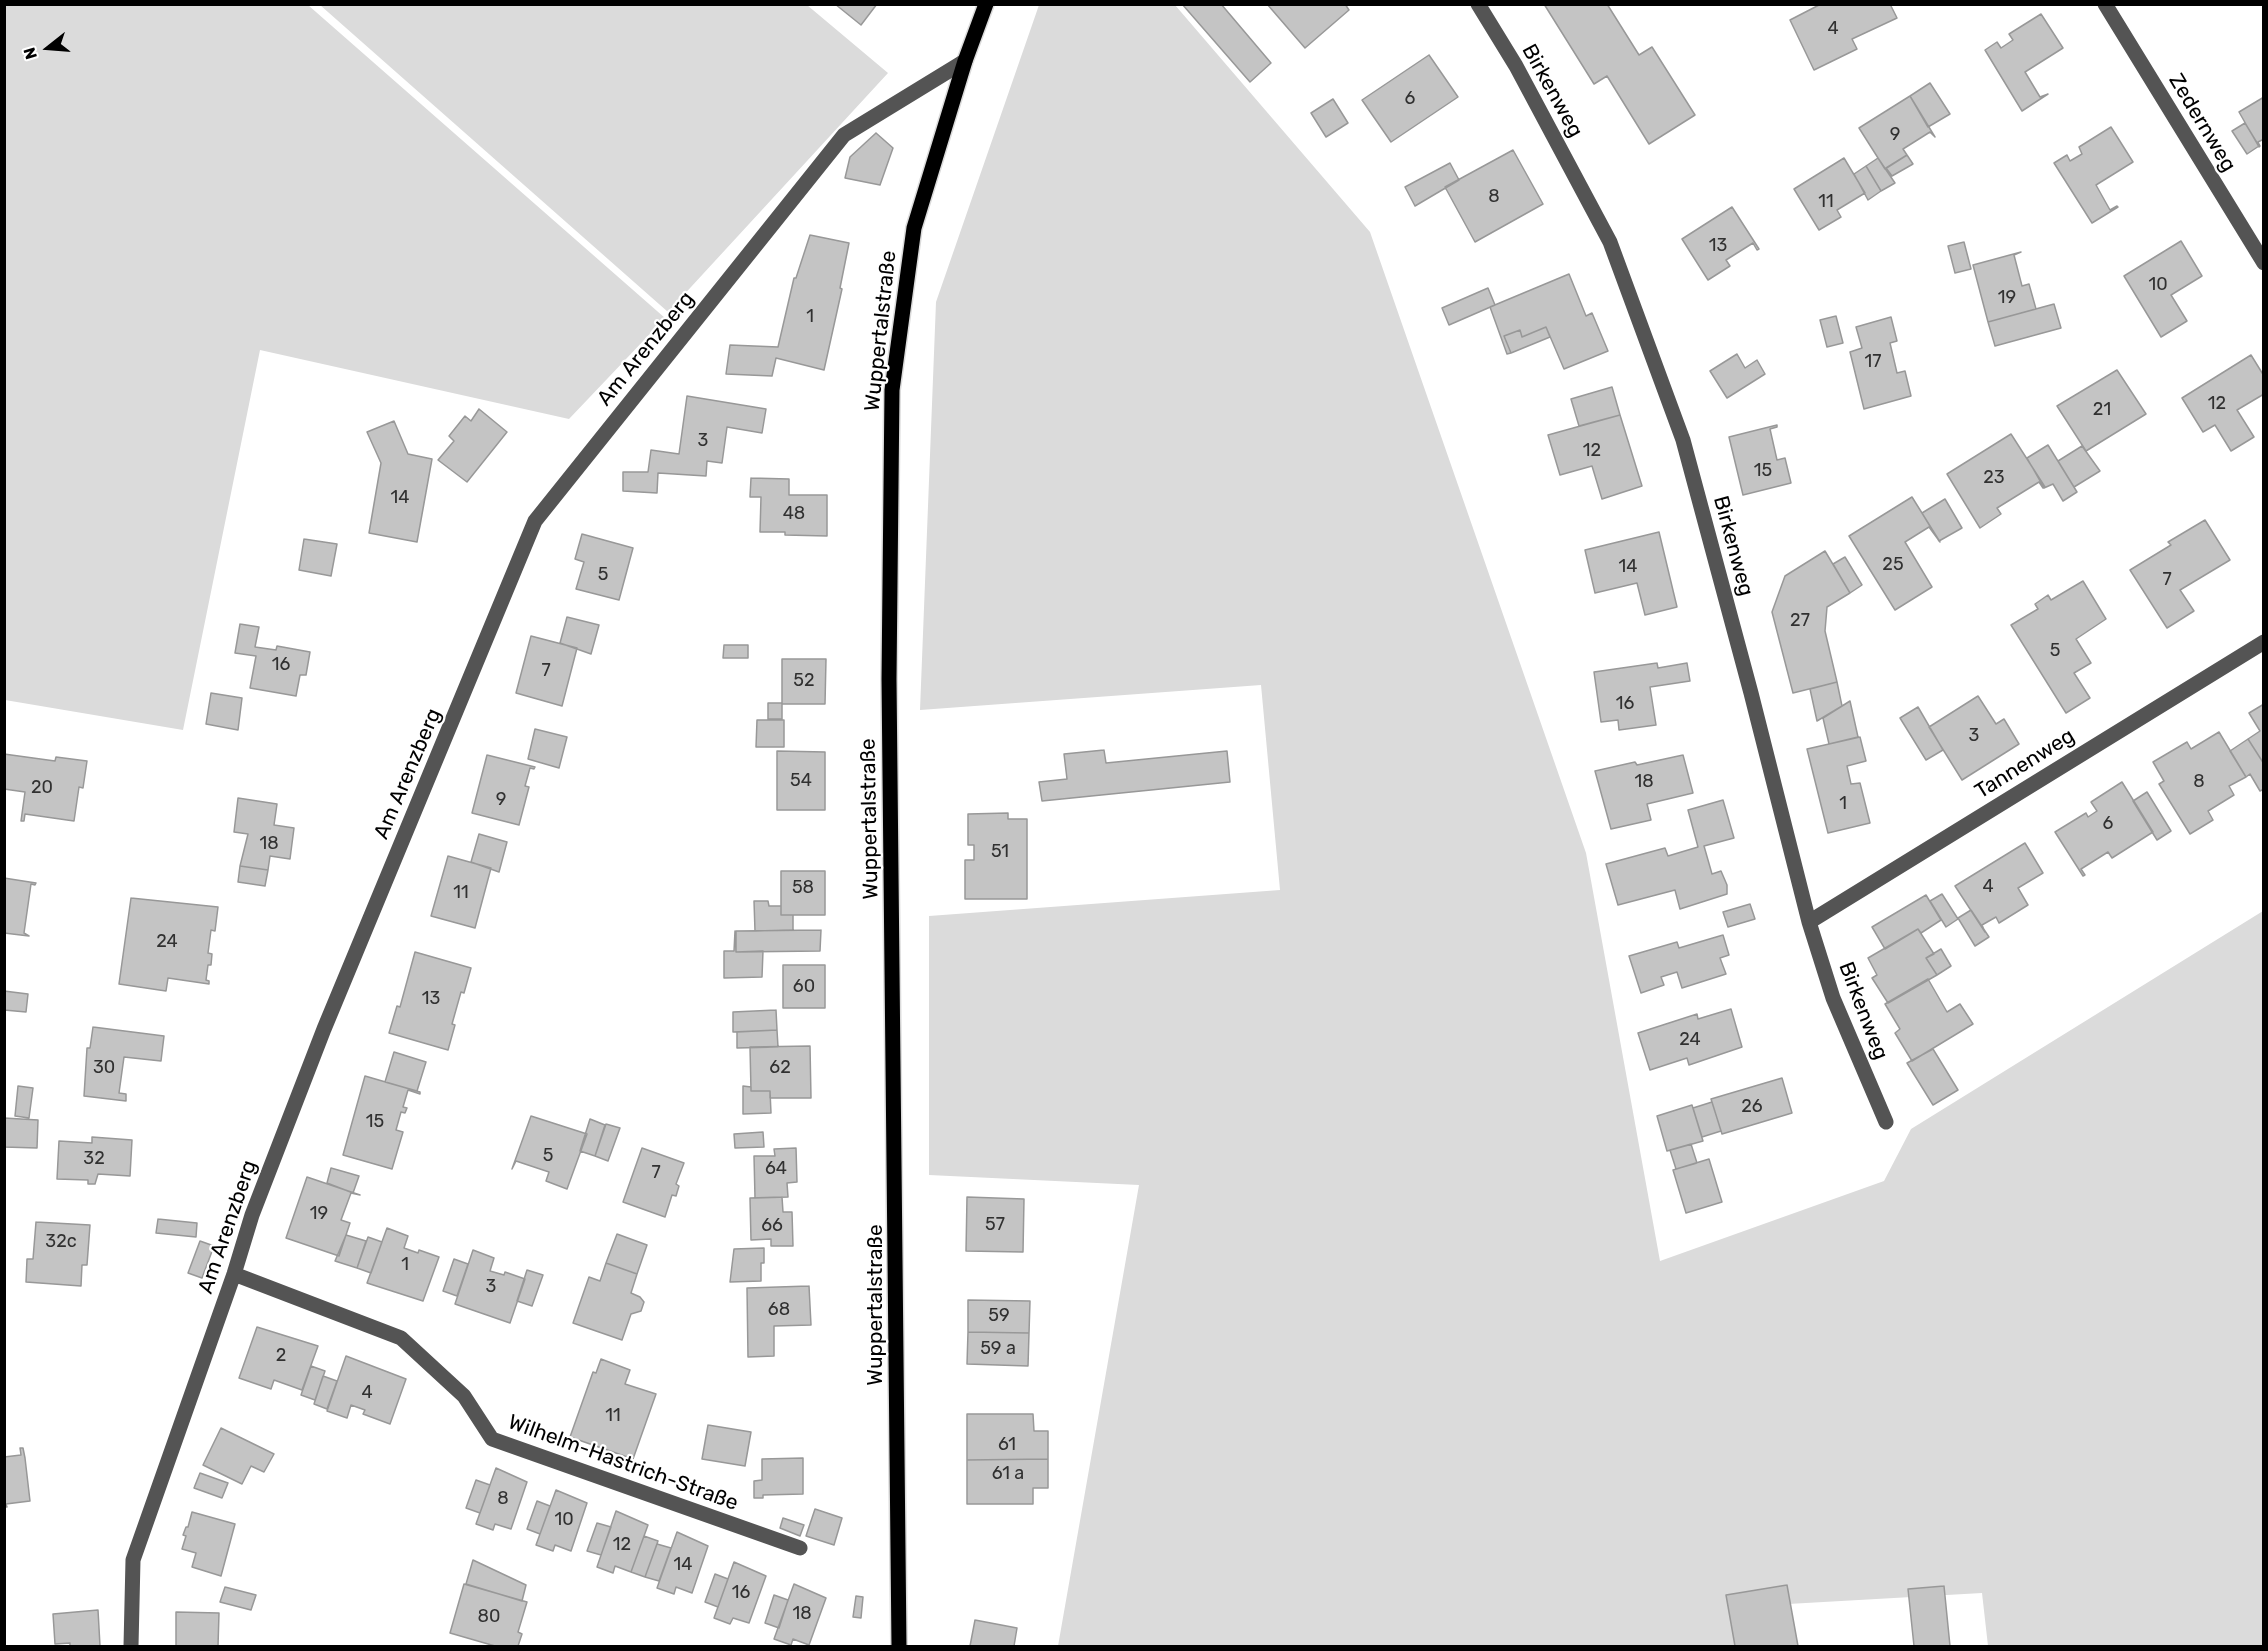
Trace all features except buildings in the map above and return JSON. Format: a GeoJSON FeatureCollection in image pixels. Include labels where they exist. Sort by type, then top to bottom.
{"type":"FeatureCollection","features":[{"type":"Feature","properties":{"kind":"main road","name":"Wuppertalstraße"},"geometry":{"type":"LineString","coordinates":[[899,1647],[890,679],[892,390],[914,228],[965,61],[986,4]]}},
{"type":"Feature","properties":{"kind":"street","name":"Birkenweg"},"geometry":{"type":"LineString","coordinates":[[1478,4],[1516,66],[1610,242],[1683,440],[1751,693],[1809,922],[1833,998],[1886,1122]]}},
{"type":"Feature","properties":{"kind":"street","name":"Zedernweg"},"geometry":{"type":"LineString","coordinates":[[2105,4],[2264,263]]}},
{"type":"Feature","properties":{"kind":"street","name":"Am Arenzberg"},"geometry":{"type":"LineString","coordinates":[[131,1647],[133,1560],[234,1274],[252,1215],[324,1029],[535,521],[844,135],[965,61]]}},
{"type":"Feature","properties":{"kind":"street","name":"Tannenweg"},"geometry":{"type":"LineString","coordinates":[[1809,922],[2264,642]]}},
{"type":"Feature","properties":{"kind":"street","name":"Wilhelm-Hastrich-Straße"},"geometry":{"type":"LineString","coordinates":[[234,1274],[401,1338],[464,1396],[492,1439],[800,1548]]}},
{"type":"Feature","properties":{"kind":"shaded area"},"geometry":{"type":"Polygon","coordinates":[[[4,5],[308,5],[665,318],[569,419],[260,350],[183,730],[5,700],[4,5]]]}},
{"type":"Feature","properties":{"kind":"shaded area"},"geometry":{"type":"Polygon","coordinates":[[[320,5],[807,5],[888,73],[668,312],[320,5]]]}},
{"type":"Feature","properties":{"kind":"shaded area"},"geometry":{"type":"Polygon","coordinates":[[[1039,5],[1175,5],[1370,232],[1586,853],[1660,1261],[1884,1181],[1911,1129],[2263,911],[2263,1646],[1988,1646],[1982,1593],[1753,1606],[1751,1646],[1058,1646],[1139,1185],[929,1175],[929,916],[1280,890],[1261,685],[920,710],[936,302],[1039,5]]]}}]}
